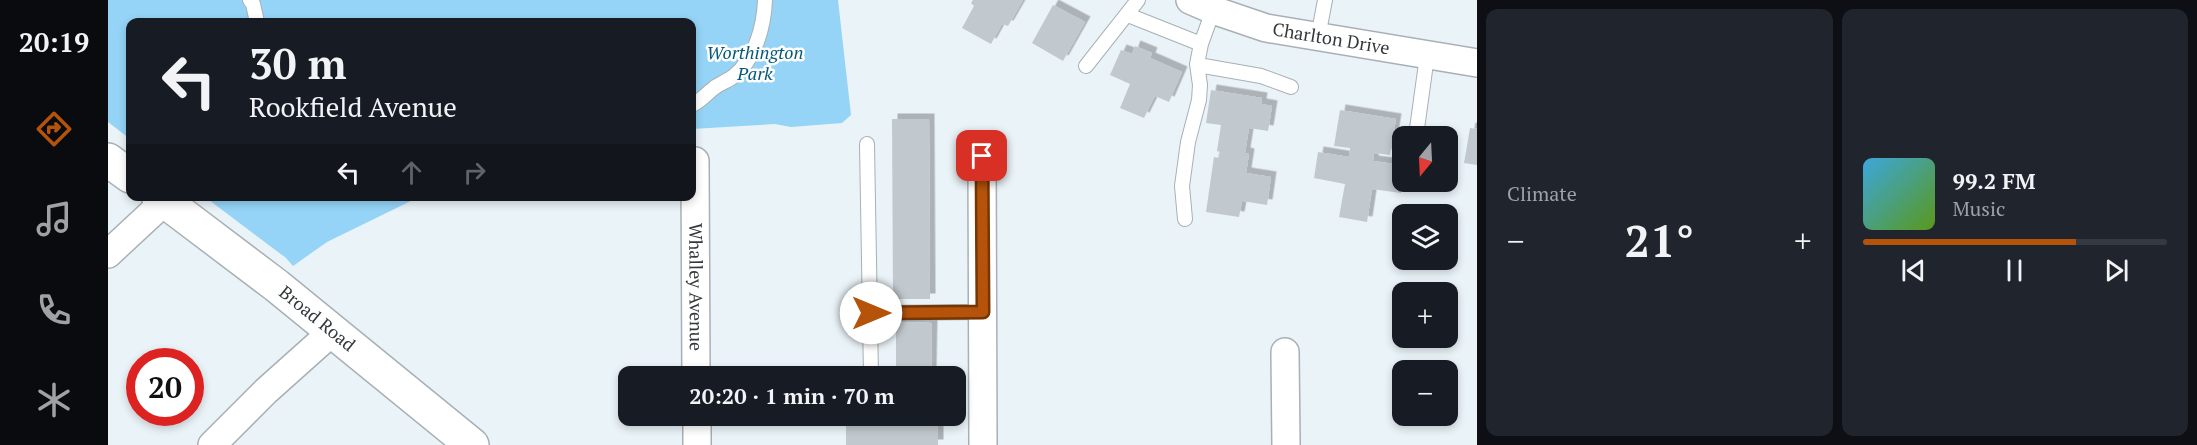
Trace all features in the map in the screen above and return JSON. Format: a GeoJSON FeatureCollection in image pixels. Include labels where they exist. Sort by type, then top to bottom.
{"type":"FeatureCollection","features":[{"type":"Feature","properties":{"kind":"street","name":"Charlton Drive"},"geometry":{"type":"LineString","coordinates":[[1206,3],[1266,28],[1477,63]]}},
{"type":"Feature","properties":{"kind":"street"},"geometry":{"type":"LineString","coordinates":[[982,156],[983,445]]}},
{"type":"Feature","properties":{"kind":"street"},"geometry":{"type":"LineString","coordinates":[[108,160],[126,173]]}},
{"type":"Feature","properties":{"kind":"street"},"geometry":{"type":"LineString","coordinates":[[108,254],[161,201]]}},
{"type":"Feature","properties":{"kind":"street","name":"Broad Road"},"geometry":{"type":"LineString","coordinates":[[168,201],[277,286],[472,445]]}},
{"type":"Feature","properties":{"kind":"street","name":"Whalley Avenue"},"geometry":{"type":"LineString","coordinates":[[695,201],[696,366]]}},
{"type":"Feature","properties":{"kind":"street"},"geometry":{"type":"LineString","coordinates":[[212,445],[266,391],[332,332]]}},
{"type":"Feature","properties":{"kind":"street"},"geometry":{"type":"LineString","coordinates":[[1285,352],[1286,445]]}},
{"type":"Feature","properties":{"kind":"street"},"geometry":{"type":"LineString","coordinates":[[697,426],[697,445]]}},
{"type":"Feature","properties":{"kind":"lane"},"geometry":{"type":"LineString","coordinates":[[250,0],[256,18]]}},
{"type":"Feature","properties":{"kind":"lane"},"geometry":{"type":"LineString","coordinates":[[696,102],[716,86],[733,77],[750,60],[765,12],[765,0]]}},
{"type":"Feature","properties":{"kind":"lane"},"geometry":{"type":"LineString","coordinates":[[1086,66],[1138,0]]}},
{"type":"Feature","properties":{"kind":"lane"},"geometry":{"type":"LineString","coordinates":[[1318,37],[1325,0]]}},
{"type":"Feature","properties":{"kind":"lane"},"geometry":{"type":"LineString","coordinates":[[1185,219],[1182,186],[1188,142],[1199,100],[1198,65],[1206,3]]}},
{"type":"Feature","properties":{"kind":"lane"},"geometry":{"type":"LineString","coordinates":[[1128,15],[1201,44]]}},
{"type":"Feature","properties":{"kind":"lane"},"geometry":{"type":"LineString","coordinates":[[1417,126],[1427,56]]}},
{"type":"Feature","properties":{"kind":"lane"},"geometry":{"type":"LineString","coordinates":[[1198,65],[1262,76],[1291,87]]}},
{"type":"Feature","properties":{"kind":"lane"},"geometry":{"type":"LineString","coordinates":[[867,144],[871,366]]}},
{"type":"Feature","properties":{"kind":"lane"},"geometry":{"type":"LineString","coordinates":[[871,313],[983,312]]}},
{"type":"Feature","properties":{"kind":"green space","name":"Worthington Park"},"geometry":{"type":"Polygon","coordinates":[[[108,0],[838,0],[851,115],[842,123],[791,127],[775,124],[696,129],[696,18],[126,18],[126,136],[108,122],[108,0]]]}},
{"type":"Feature","properties":{"kind":"green space"},"geometry":{"type":"Polygon","coordinates":[[[210,201],[411,201],[327,242],[293,266],[286,258],[210,201]]]}},
{"type":"Feature","properties":{"kind":"building"},"geometry":{"type":"Polygon","coordinates":[[[973,0],[1023,0],[1008,26],[1002,24],[991,44],[962,28],[974,6],[971,3],[973,0]]]}},
{"type":"Feature","properties":{"kind":"building"},"geometry":{"type":"Polygon","coordinates":[[[1053,5],[1085,22],[1063,61],[1032,43],[1053,5]]]}},
{"type":"Feature","properties":{"kind":"building"},"geometry":{"type":"Polygon","coordinates":[[[1135,46],[1152,53],[1150,58],[1182,72],[1169,102],[1155,96],[1144,118],[1120,108],[1130,84],[1110,75],[1121,50],[1132,54],[1135,46]]]}},
{"type":"Feature","properties":{"kind":"building"},"geometry":{"type":"Polygon","coordinates":[[[1211,90],[1262,98],[1261,104],[1272,106],[1268,131],[1249,128],[1245,153],[1249,154],[1246,173],[1271,177],[1267,205],[1242,201],[1239,217],[1206,212],[1214,157],[1219,158],[1220,152],[1217,151],[1221,125],[1206,123],[1211,90]]]}},
{"type":"Feature","properties":{"kind":"building"},"geometry":{"type":"Polygon","coordinates":[[[1340,110],[1396,119],[1395,126],[1392,126],[1390,155],[1374,153],[1373,161],[1392,164],[1392,192],[1372,189],[1367,222],[1339,217],[1345,184],[1314,178],[1318,152],[1349,157],[1350,148],[1334,146],[1340,110]]]}},
{"type":"Feature","properties":{"kind":"building"},"geometry":{"type":"Polygon","coordinates":[[[892,119],[929,119],[930,299],[893,299],[892,119]]]}},
{"type":"Feature","properties":{"kind":"building"},"geometry":{"type":"Polygon","coordinates":[[[1470,128],[1477,129],[1477,165],[1464,163],[1470,128]]]}},
{"type":"Feature","properties":{"kind":"building"},"geometry":{"type":"Polygon","coordinates":[[[896,322],[932,323],[931,366],[896,366],[896,322]]]}},
{"type":"Feature","properties":{"kind":"building"},"geometry":{"type":"Polygon","coordinates":[[[846,426],[938,426],[938,445],[846,445],[846,426]]]}},
{"type":"Feature","properties":{"kind":"route"},"geometry":{"type":"LineString","coordinates":[[871,313],[983,312],[982,156]]}}]}
